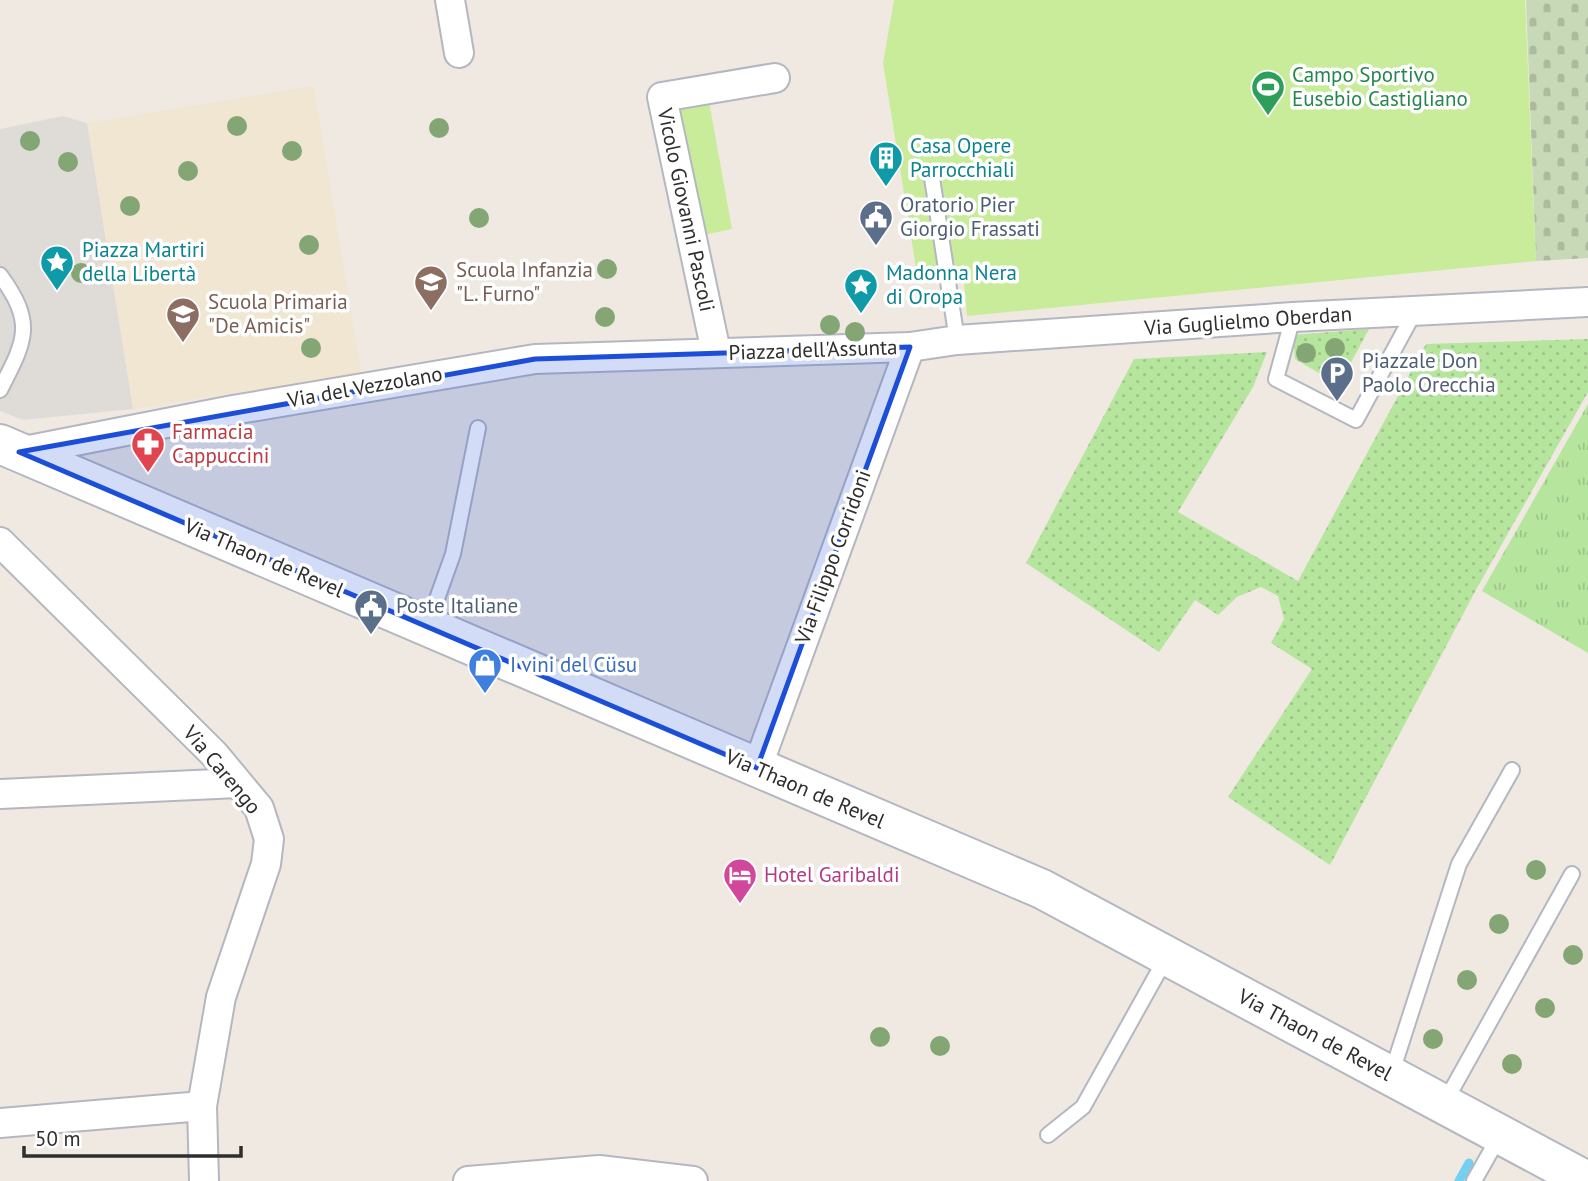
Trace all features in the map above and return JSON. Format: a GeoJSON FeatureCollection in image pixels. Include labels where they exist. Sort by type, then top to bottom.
{"type":"FeatureCollection","features":[{"type":"Feature","properties":{"kind":"main road","name":"Via Thaon de Revel"},"geometry":{"type":"LineString","coordinates":[[9,448],[1042,889],[1587,1181]]}},
{"type":"Feature","properties":{"kind":"street"},"geometry":{"type":"LineString","coordinates":[[450,0],[459,53]]}},
{"type":"Feature","properties":{"kind":"street","name":"Vicolo Giovanni Pascoli"},"geometry":{"type":"LineString","coordinates":[[716,352],[662,97],[775,78]]}},
{"type":"Feature","properties":{"kind":"street","name":"Via Guglielmo Oberdan"},"geometry":{"type":"LineString","coordinates":[[909,347],[957,340],[1293,317],[1588,302]]}},
{"type":"Feature","properties":{"kind":"street","name":"Piazza dell'Assunta"},"geometry":{"type":"LineString","coordinates":[[716,352],[909,347]]}},
{"type":"Feature","properties":{"kind":"street","name":"Via Filippo Corridoni"},"geometry":{"type":"LineString","coordinates":[[757,768],[909,347]]}},
{"type":"Feature","properties":{"kind":"street","name":"Via del Vezzolano"},"geometry":{"type":"LineString","coordinates":[[9,448],[535,359],[716,352]]}},
{"type":"Feature","properties":{"kind":"street","name":"Via Carengo"},"geometry":{"type":"LineString","coordinates":[[0,542],[214,754],[259,808],[269,839],[266,863],[221,998],[202,1106],[204,1181]]}},
{"type":"Feature","properties":{"kind":"street"},"geometry":{"type":"LineString","coordinates":[[0,793],[238,783]]}},
{"type":"Feature","properties":{"kind":"street"},"geometry":{"type":"LineString","coordinates":[[0,1123],[202,1106]]}},
{"type":"Feature","properties":{"kind":"street"},"geometry":{"type":"LineString","coordinates":[[468,1181],[599,1170],[692,1181]]}},
{"type":"Feature","properties":{"kind":"lane"},"geometry":{"type":"LineString","coordinates":[[932,178],[957,340]]}},
{"type":"Feature","properties":{"kind":"lane"},"geometry":{"type":"LineString","coordinates":[[0,275],[18,300],[24,342],[0,390]]}},
{"type":"Feature","properties":{"kind":"lane"},"geometry":{"type":"LineString","coordinates":[[1293,317],[1276,379],[1356,420],[1415,311]]}},
{"type":"Feature","properties":{"kind":"lane"},"geometry":{"type":"LineString","coordinates":[[426,628],[453,554],[478,428]]}},
{"type":"Feature","properties":{"kind":"lane"},"geometry":{"type":"LineString","coordinates":[[1391,1076],[1459,863],[1512,770]]}},
{"type":"Feature","properties":{"kind":"lane"},"geometry":{"type":"LineString","coordinates":[[1445,1104],[1572,874]]}},
{"type":"Feature","properties":{"kind":"lane"},"geometry":{"type":"LineString","coordinates":[[1048,1135],[1083,1107],[1167,956]]}},
{"type":"Feature","properties":{"kind":"lane"},"geometry":{"type":"LineString","coordinates":[[1474,1181],[1501,1134]]}},
{"type":"Feature","properties":{"kind":"highlighted area"},"geometry":{"type":"Polygon","coordinates":[[[910,347],[757,768],[19,452],[535,359],[910,347]]]}},
{"type":"Feature","properties":{"kind":"shaded area"},"geometry":{"type":"Polygon","coordinates":[[[314,86],[361,373],[133,409],[87,123],[314,86]]]}},
{"type":"Feature","properties":{"kind":"shaded area","name":"Piazza Martiri della Libertà"},"geometry":{"type":"Polygon","coordinates":[[[63,116],[87,123],[133,409],[23,420],[0,411],[0,129],[63,116]]]}},
{"type":"Feature","properties":{"kind":"green space","name":"Campo Sportivo Eusebio Castigliano"},"geometry":{"type":"Polygon","coordinates":[[[894,0],[1525,0],[1536,261],[967,316],[963,269],[917,274],[883,63],[894,0]]]}},
{"type":"Feature","properties":{"kind":"green space"},"geometry":{"type":"Polygon","coordinates":[[[1526,0],[1588,0],[1588,258],[1536,261],[1526,0]]]}},
{"type":"Feature","properties":{"kind":"green space"},"geometry":{"type":"Polygon","coordinates":[[[708,96],[732,229],[694,237],[673,102],[708,96]]]}},
{"type":"Feature","properties":{"kind":"green space"},"geometry":{"type":"Polygon","coordinates":[[[1369,329],[1342,379],[1334,382],[1295,359],[1293,335],[1369,329]]]}},
{"type":"Feature","properties":{"kind":"green space"},"geometry":{"type":"Polygon","coordinates":[[[1588,339],[1588,392],[1477,588],[1330,865],[1228,797],[1312,669],[1271,643],[1284,619],[1278,596],[1261,587],[1237,597],[1218,615],[1195,600],[1159,652],[1026,563],[1134,359],[1267,352],[1253,387],[1178,512],[1298,581],[1426,344],[1588,339]]]}},
{"type":"Feature","properties":{"kind":"green space"},"geometry":{"type":"Polygon","coordinates":[[[1588,404],[1588,653],[1482,591],[1588,404]]]}},
{"type":"Feature","properties":{"kind":"waterway"},"geometry":{"type":"LineString","coordinates":[[1459,1181],[1469,1163]]}},
{"type":"Feature","properties":{"kind":"place","name":"Campo Sportivo Eusebio Castigliano"},"geometry":{"type":"Point","coordinates":[1268,117]}},
{"type":"Feature","properties":{"kind":"place","name":"Casa Opere Parrocchiali"},"geometry":{"type":"Point","coordinates":[886,188]}},
{"type":"Feature","properties":{"kind":"place","name":"Oratorio Pier Giorgio Frassati"},"geometry":{"type":"Point","coordinates":[876,247]}},
{"type":"Feature","properties":{"kind":"place","name":"Piazza Martiri della Libertà"},"geometry":{"type":"Point","coordinates":[57,292]}},
{"type":"Feature","properties":{"kind":"place","name":"Scuola Infanzia \"L. Furno\""},"geometry":{"type":"Point","coordinates":[431,312]}},
{"type":"Feature","properties":{"kind":"place","name":"Madonna Nera di Oropa"},"geometry":{"type":"Point","coordinates":[861,315]}},
{"type":"Feature","properties":{"kind":"place","name":"Scuola Primaria \"De Amicis\""},"geometry":{"type":"Point","coordinates":[183,344]}},
{"type":"Feature","properties":{"kind":"place","name":"Piazzale Don Paolo Orecchia"},"geometry":{"type":"Point","coordinates":[1337,403]}},
{"type":"Feature","properties":{"kind":"place","name":"Farmacia Cappuccini"},"geometry":{"type":"Point","coordinates":[148,474]}},
{"type":"Feature","properties":{"kind":"place","name":"Poste Italiane"},"geometry":{"type":"Point","coordinates":[371,636]}},
{"type":"Feature","properties":{"kind":"place","name":"I vini del Cüsu"},"geometry":{"type":"Point","coordinates":[485,695]}},
{"type":"Feature","properties":{"kind":"place","name":"Hotel Garibaldi"},"geometry":{"type":"Point","coordinates":[740,905]}}]}
